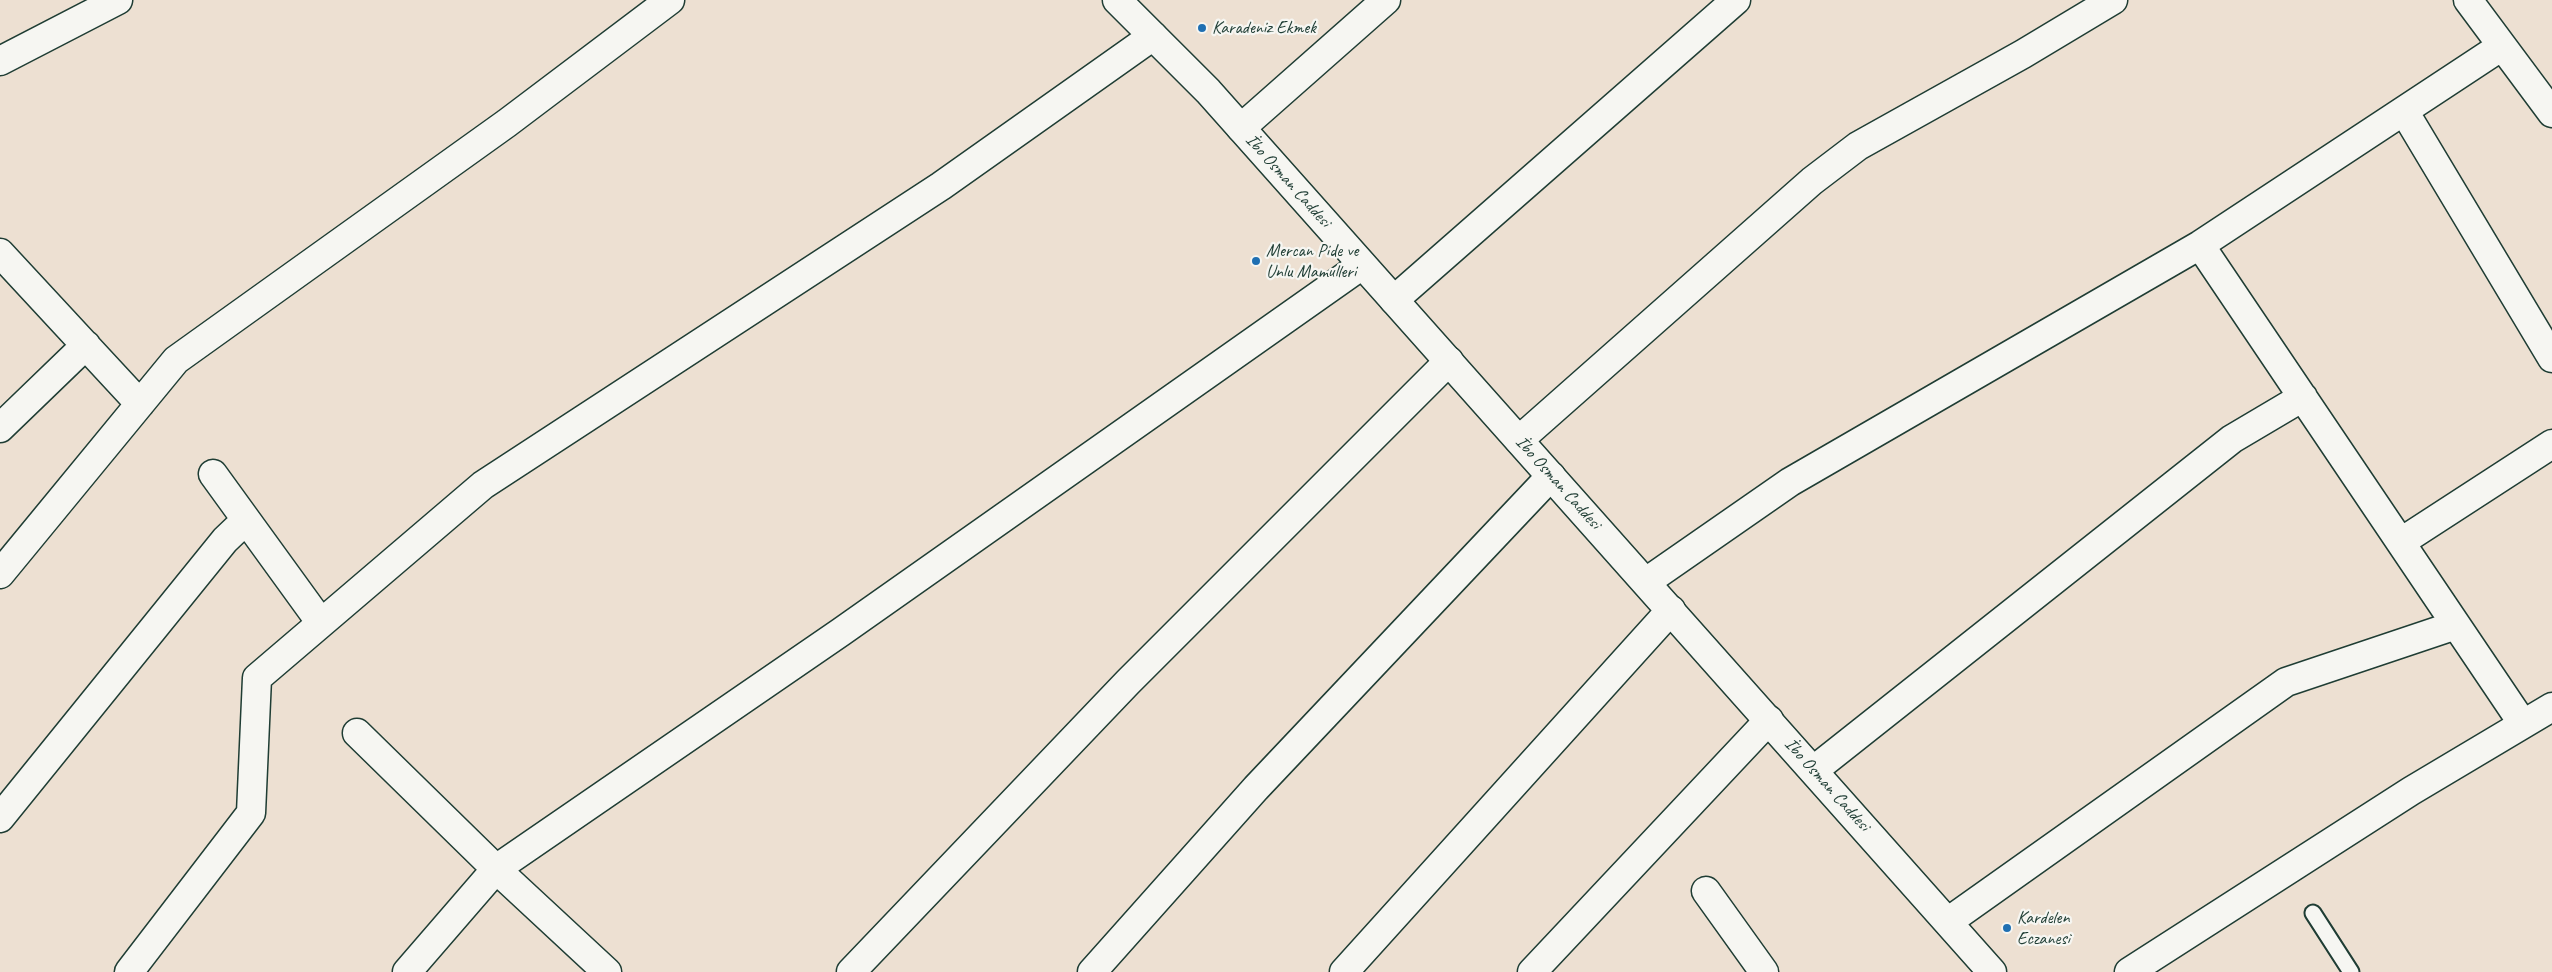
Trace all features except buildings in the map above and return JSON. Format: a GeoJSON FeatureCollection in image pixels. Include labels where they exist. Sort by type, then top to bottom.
{"type":"FeatureCollection","features":[{"type":"Feature","properties":{"kind":"street"},"geometry":{"type":"LineString","coordinates":[[0,61],[118,0]]}},
{"type":"Feature","properties":{"kind":"street"},"geometry":{"type":"LineString","coordinates":[[0,574],[176,360],[507,123],[670,0]]}},
{"type":"Feature","properties":{"kind":"street","name":"İbo Osman Caddesi"},"geometry":{"type":"LineString","coordinates":[[1117,0],[1241,128],[1992,972]]}},
{"type":"Feature","properties":{"kind":"street"},"geometry":{"type":"LineString","coordinates":[[1241,128],[1386,0]]}},
{"type":"Feature","properties":{"kind":"street"},"geometry":{"type":"LineString","coordinates":[[1394,300],[1736,0]]}},
{"type":"Feature","properties":{"kind":"street"},"geometry":{"type":"LineString","coordinates":[[1519,440],[1812,181],[1858,146],[2023,54],[2113,0]]}},
{"type":"Feature","properties":{"kind":"street"},"geometry":{"type":"LineString","coordinates":[[2472,1],[2502,46],[2552,113]]}},
{"type":"Feature","properties":{"kind":"street"},"geometry":{"type":"LineString","coordinates":[[129,972],[251,813],[257,678],[483,485],[940,186],[1153,36]]}},
{"type":"Feature","properties":{"kind":"street"},"geometry":{"type":"LineString","coordinates":[[1646,582],[1790,482],[2200,245],[2502,46]]}},
{"type":"Feature","properties":{"kind":"street"},"geometry":{"type":"LineString","coordinates":[[2404,111],[2552,358]]}},
{"type":"Feature","properties":{"kind":"street"},"geometry":{"type":"LineString","coordinates":[[2200,245],[2523,724]]}},
{"type":"Feature","properties":{"kind":"street"},"geometry":{"type":"LineString","coordinates":[[0,253],[140,404]]}},
{"type":"Feature","properties":{"kind":"street"},"geometry":{"type":"LineString","coordinates":[[407,972],[496,869],[850,627],[1362,264]]}},
{"type":"Feature","properties":{"kind":"street"},"geometry":{"type":"LineString","coordinates":[[0,428],[86,345]]}},
{"type":"Feature","properties":{"kind":"street"},"geometry":{"type":"LineString","coordinates":[[851,972],[1128,682],[1449,361]]}},
{"type":"Feature","properties":{"kind":"street"},"geometry":{"type":"LineString","coordinates":[[1814,770],[2232,439],[2303,397]]}},
{"type":"Feature","properties":{"kind":"street"},"geometry":{"type":"LineString","coordinates":[[2401,542],[2552,444]]}},
{"type":"Feature","properties":{"kind":"street"},"geometry":{"type":"LineString","coordinates":[[213,474],[321,623]]}},
{"type":"Feature","properties":{"kind":"street"},"geometry":{"type":"LineString","coordinates":[[1092,972],[1256,788],[1551,476]]}},
{"type":"Feature","properties":{"kind":"street"},"geometry":{"type":"LineString","coordinates":[[0,818],[225,540],[246,520]]}},
{"type":"Feature","properties":{"kind":"street"},"geometry":{"type":"LineString","coordinates":[[1344,972],[1671,610]]}},
{"type":"Feature","properties":{"kind":"street"},"geometry":{"type":"LineString","coordinates":[[1949,922],[2286,682],[2456,624]]}},
{"type":"Feature","properties":{"kind":"street"},"geometry":{"type":"LineString","coordinates":[[2129,972],[2411,792],[2552,707]]}},
{"type":"Feature","properties":{"kind":"street"},"geometry":{"type":"LineString","coordinates":[[1532,972],[1769,720]]}},
{"type":"Feature","properties":{"kind":"street"},"geometry":{"type":"LineString","coordinates":[[358,733],[496,869],[607,972]]}},
{"type":"Feature","properties":{"kind":"street"},"geometry":{"type":"LineString","coordinates":[[1706,891],[1764,972]]}},
{"type":"Feature","properties":{"kind":"lane"},"geometry":{"type":"LineString","coordinates":[[2313,913],[2351,972]]}},
{"type":"Feature","properties":{"kind":"place","name":"Karadeniz Ekmek"},"geometry":{"type":"Point","coordinates":[1202,28]}},
{"type":"Feature","properties":{"kind":"place","name":"Mercan Pide ve Unlu Mamulleri"},"geometry":{"type":"Point","coordinates":[1256,261]}},
{"type":"Feature","properties":{"kind":"place","name":"Kardelen Eczanesi"},"geometry":{"type":"Point","coordinates":[2007,928]}}]}
